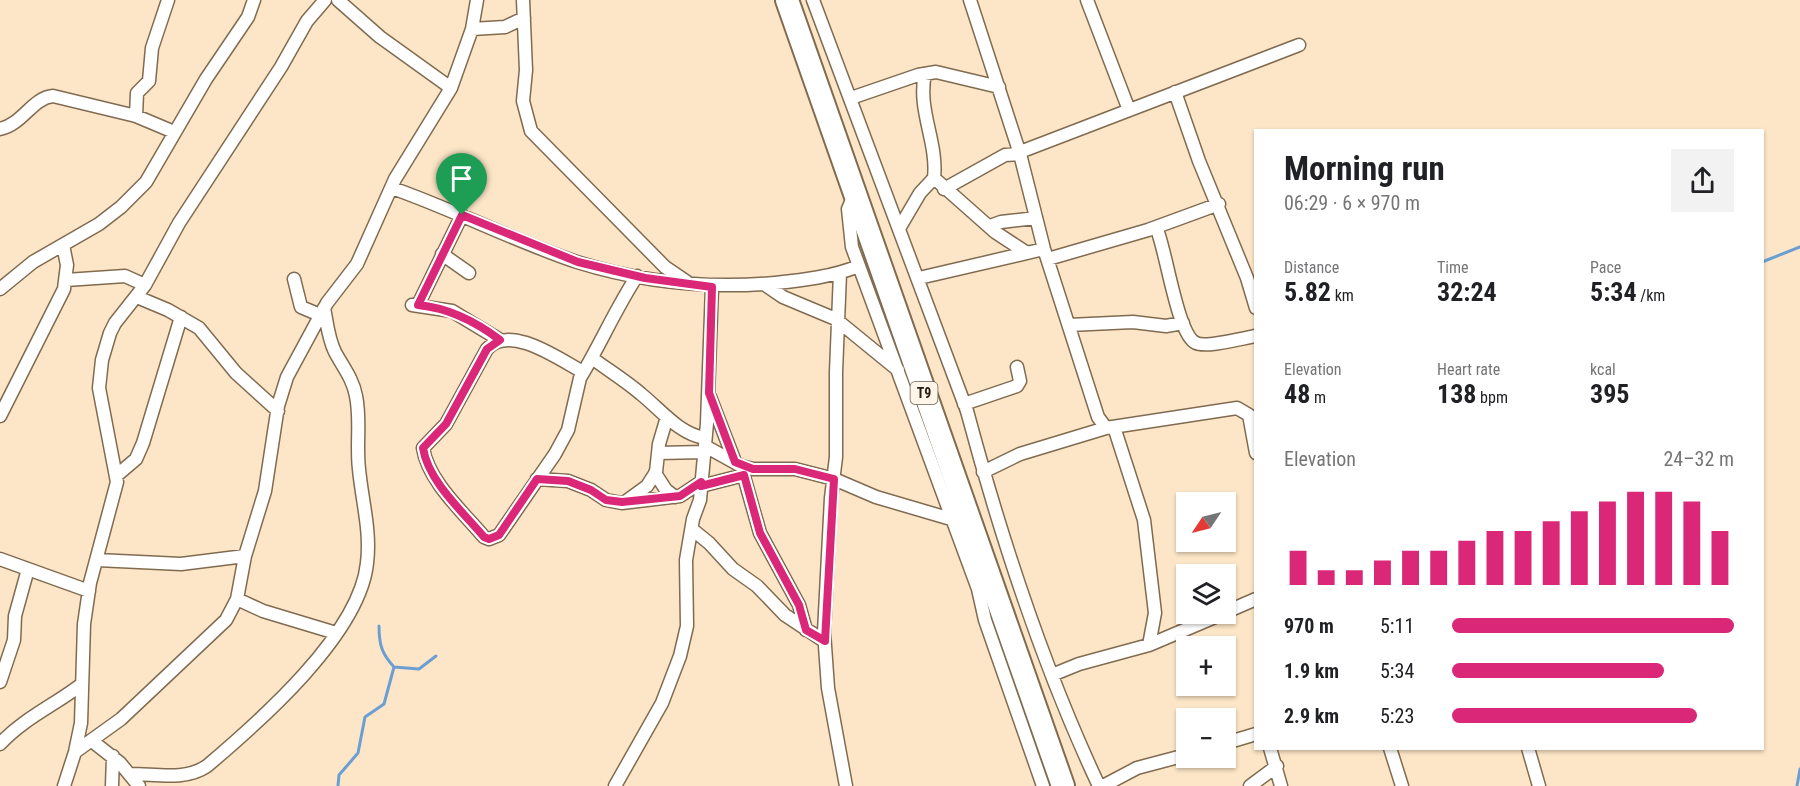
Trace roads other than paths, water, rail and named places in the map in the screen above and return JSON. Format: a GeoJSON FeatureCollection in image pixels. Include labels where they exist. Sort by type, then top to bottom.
{"type":"FeatureCollection","features":[{"type":"Feature","properties":{"kind":"highway","name":"T9"},"geometry":{"type":"LineString","coordinates":[[787,0],[1062,786]]}},
{"type":"Feature","properties":{"kind":"street"},"geometry":{"type":"LineString","coordinates":[[136,116],[137,93],[149,81],[152,48],[168,0]]}},
{"type":"Feature","properties":{"kind":"street"},"geometry":{"type":"LineString","coordinates":[[0,288],[33,262],[99,224],[133,196],[150,174],[174,132],[248,17],[254,0]]}},
{"type":"Feature","properties":{"kind":"street"},"geometry":{"type":"LineString","coordinates":[[64,786],[81,723],[84,624],[88,591],[116,476],[99,388],[102,360],[115,323],[145,285],[179,222],[280,67],[307,21],[325,0]]}},
{"type":"Feature","properties":{"kind":"street"},"geometry":{"type":"LineString","coordinates":[[338,0],[380,37],[451,88]]}},
{"type":"Feature","properties":{"kind":"street"},"geometry":{"type":"LineString","coordinates":[[75,752],[121,719],[225,620],[237,599],[245,556],[265,492],[278,411],[287,377],[322,311],[357,264],[392,188],[451,88],[472,29],[477,0]]}},
{"type":"Feature","properties":{"kind":"street"},"geometry":{"type":"LineString","coordinates":[[524,0],[526,70],[523,101],[531,130],[665,267],[690,284]]}},
{"type":"Feature","properties":{"kind":"street"},"geometry":{"type":"LineString","coordinates":[[813,0],[900,227],[964,404],[983,472],[1052,675],[1075,734],[1101,786],[1137,768],[1176,758]]}},
{"type":"Feature","properties":{"kind":"street"},"geometry":{"type":"LineString","coordinates":[[970,0],[1020,153],[1046,254],[1098,417],[1110,427],[1144,520],[1155,613],[1149,645]]}},
{"type":"Feature","properties":{"kind":"street"},"geometry":{"type":"LineString","coordinates":[[1087,0],[1129,110]]}},
{"type":"Feature","properties":{"kind":"street"},"geometry":{"type":"LineString","coordinates":[[472,29],[505,27],[524,18]]}},
{"type":"Feature","properties":{"kind":"street"},"geometry":{"type":"LineString","coordinates":[[944,189],[1005,155],[1020,153],[1299,45]]}},
{"type":"Feature","properties":{"kind":"street"},"geometry":{"type":"LineString","coordinates":[[851,98],[936,72],[999,87]]}},
{"type":"Feature","properties":{"kind":"street"},"geometry":{"type":"LineString","coordinates":[[925,74],[923,105],[934,150],[934,178],[944,189],[1027,253]]}},
{"type":"Feature","properties":{"kind":"street"},"geometry":{"type":"LineString","coordinates":[[1175,92],[1199,161],[1219,204],[1254,302]]}},
{"type":"Feature","properties":{"kind":"street"},"geometry":{"type":"LineString","coordinates":[[0,129],[18,121],[45,97],[62,98],[136,116],[174,132]]}},
{"type":"Feature","properties":{"kind":"street"},"geometry":{"type":"LineString","coordinates":[[900,227],[920,193],[934,178]]}},
{"type":"Feature","properties":{"kind":"street"},"geometry":{"type":"LineString","coordinates":[[392,188],[578,262],[637,276],[712,287],[764,284],[840,273],[859,266]]}},
{"type":"Feature","properties":{"kind":"street"},"geometry":{"type":"LineString","coordinates":[[854,194],[848,209],[848,224],[859,266],[978,589],[985,620],[1043,786]]}},
{"type":"Feature","properties":{"kind":"street"},"geometry":{"type":"LineString","coordinates":[[919,278],[1027,253],[1074,253],[1219,204]]}},
{"type":"Feature","properties":{"kind":"street"},"geometry":{"type":"LineString","coordinates":[[462,215],[414,305],[452,311],[484,328],[500,340],[518,341],[537,348],[583,372]]}},
{"type":"Feature","properties":{"kind":"street"},"geometry":{"type":"LineString","coordinates":[[990,226],[1001,222],[1036,218]]}},
{"type":"Feature","properties":{"kind":"street"},"geometry":{"type":"LineString","coordinates":[[1156,227],[1187,335],[1197,344],[1254,336]]}},
{"type":"Feature","properties":{"kind":"street"},"geometry":{"type":"LineString","coordinates":[[0,416],[44,332],[66,280],[67,265],[63,245]]}},
{"type":"Feature","properties":{"kind":"street"},"geometry":{"type":"LineString","coordinates":[[442,254],[469,273]]}},
{"type":"Feature","properties":{"kind":"street"},"geometry":{"type":"LineString","coordinates":[[840,273],[834,479],[825,641],[828,688],[846,786]]}},
{"type":"Feature","properties":{"kind":"street"},"geometry":{"type":"LineString","coordinates":[[66,280],[125,276],[145,285]]}},
{"type":"Feature","properties":{"kind":"street"},"geometry":{"type":"LineString","coordinates":[[500,340],[487,349],[446,424],[423,448],[425,460],[457,504],[484,537],[489,539],[499,535],[568,430],[583,372],[637,276]]}},
{"type":"Feature","properties":{"kind":"street"},"geometry":{"type":"LineString","coordinates":[[294,279],[301,307],[322,311]]}},
{"type":"Feature","properties":{"kind":"street"},"geometry":{"type":"LineString","coordinates":[[764,284],[783,297],[838,320],[899,370]]}},
{"type":"Feature","properties":{"kind":"street"},"geometry":{"type":"LineString","coordinates":[[615,786],[662,703],[680,656],[687,627],[686,560],[701,484],[705,445],[712,287]]}},
{"type":"Feature","properties":{"kind":"street"},"geometry":{"type":"LineString","coordinates":[[137,297],[181,317],[204,333],[237,373],[278,411]]}},
{"type":"Feature","properties":{"kind":"street"},"geometry":{"type":"LineString","coordinates":[[131,774],[182,775],[196,773],[207,766],[309,672],[336,633],[360,589],[367,567],[369,543],[358,469],[356,395],[353,383],[332,343],[322,311]]}},
{"type":"Feature","properties":{"kind":"street"},"geometry":{"type":"LineString","coordinates":[[116,476],[136,459],[143,443],[181,317]]}},
{"type":"Feature","properties":{"kind":"street"},"geometry":{"type":"LineString","coordinates":[[1070,325],[1133,322],[1166,326],[1183,323]]}},
{"type":"Feature","properties":{"kind":"street"},"geometry":{"type":"LineString","coordinates":[[592,358],[640,392],[689,434],[740,468]]}},
{"type":"Feature","properties":{"kind":"street"},"geometry":{"type":"LineString","coordinates":[[964,404],[1017,386],[1020,381],[1017,367]]}},
{"type":"Feature","properties":{"kind":"street"},"geometry":{"type":"LineString","coordinates":[[709,393],[740,468],[760,533],[799,605],[806,630]]}},
{"type":"Feature","properties":{"kind":"street"},"geometry":{"type":"LineString","coordinates":[[983,472],[1020,454],[1110,427],[1237,408],[1251,409],[1254,435]]}},
{"type":"Feature","properties":{"kind":"street"},"geometry":{"type":"LineString","coordinates":[[625,502],[647,486],[655,473],[667,417]]}},
{"type":"Feature","properties":{"kind":"street"},"geometry":{"type":"LineString","coordinates":[[658,453],[705,445]]}},
{"type":"Feature","properties":{"kind":"street"},"geometry":{"type":"LineString","coordinates":[[537,479],[568,481],[591,490],[606,500],[625,502],[675,497],[740,468],[795,469],[834,479],[876,497],[951,519]]}},
{"type":"Feature","properties":{"kind":"street"},"geometry":{"type":"LineString","coordinates":[[655,473],[666,490],[675,497]]}},
{"type":"Feature","properties":{"kind":"street"},"geometry":{"type":"LineString","coordinates":[[693,530],[709,543],[733,569],[757,586],[785,615],[825,641]]}},
{"type":"Feature","properties":{"kind":"street"},"geometry":{"type":"LineString","coordinates":[[97,560],[181,564],[245,556]]}},
{"type":"Feature","properties":{"kind":"street"},"geometry":{"type":"LineString","coordinates":[[0,559],[88,591]]}},
{"type":"Feature","properties":{"kind":"street"},"geometry":{"type":"LineString","coordinates":[[0,682],[14,640],[15,616],[28,568]]}},
{"type":"Feature","properties":{"kind":"street"},"geometry":{"type":"LineString","coordinates":[[237,599],[263,611],[336,633]]}},
{"type":"Feature","properties":{"kind":"street"},"geometry":{"type":"LineString","coordinates":[[1236,607],[1254,600]]}},
{"type":"Feature","properties":{"kind":"street"},"geometry":{"type":"LineString","coordinates":[[1052,675],[1079,664],[1149,645],[1198,624]]}},
{"type":"Feature","properties":{"kind":"street"},"geometry":{"type":"LineString","coordinates":[[0,744],[32,716],[55,704],[82,684]]}},
{"type":"Feature","properties":{"kind":"street"},"geometry":{"type":"LineString","coordinates":[[1236,740],[1254,735]]}},
{"type":"Feature","properties":{"kind":"street"},"geometry":{"type":"LineString","coordinates":[[92,741],[113,756],[131,774],[139,786]]}},
{"type":"Feature","properties":{"kind":"street"},"geometry":{"type":"LineString","coordinates":[[1271,750],[1281,786]]}},
{"type":"Feature","properties":{"kind":"street"},"geometry":{"type":"LineString","coordinates":[[1391,750],[1402,786]]}},
{"type":"Feature","properties":{"kind":"street"},"geometry":{"type":"LineString","coordinates":[[1529,750],[1539,786]]}},
{"type":"Feature","properties":{"kind":"street"},"geometry":{"type":"LineString","coordinates":[[112,786],[113,756]]}},
{"type":"Feature","properties":{"kind":"street"},"geometry":{"type":"LineString","coordinates":[[1250,786],[1277,766]]}},
{"type":"Feature","properties":{"kind":"waterway"},"geometry":{"type":"LineString","coordinates":[[1764,261],[1800,247]]}},
{"type":"Feature","properties":{"kind":"waterway"},"geometry":{"type":"LineString","coordinates":[[379,626],[382,649],[394,667],[419,669],[436,656]]}},
{"type":"Feature","properties":{"kind":"waterway"},"geometry":{"type":"LineString","coordinates":[[338,786],[339,775],[358,753],[365,717],[384,704],[394,667]]}},
{"type":"Feature","properties":{"kind":"waterway"},"geometry":{"type":"LineString","coordinates":[[1797,786],[1800,769]]}}]}
